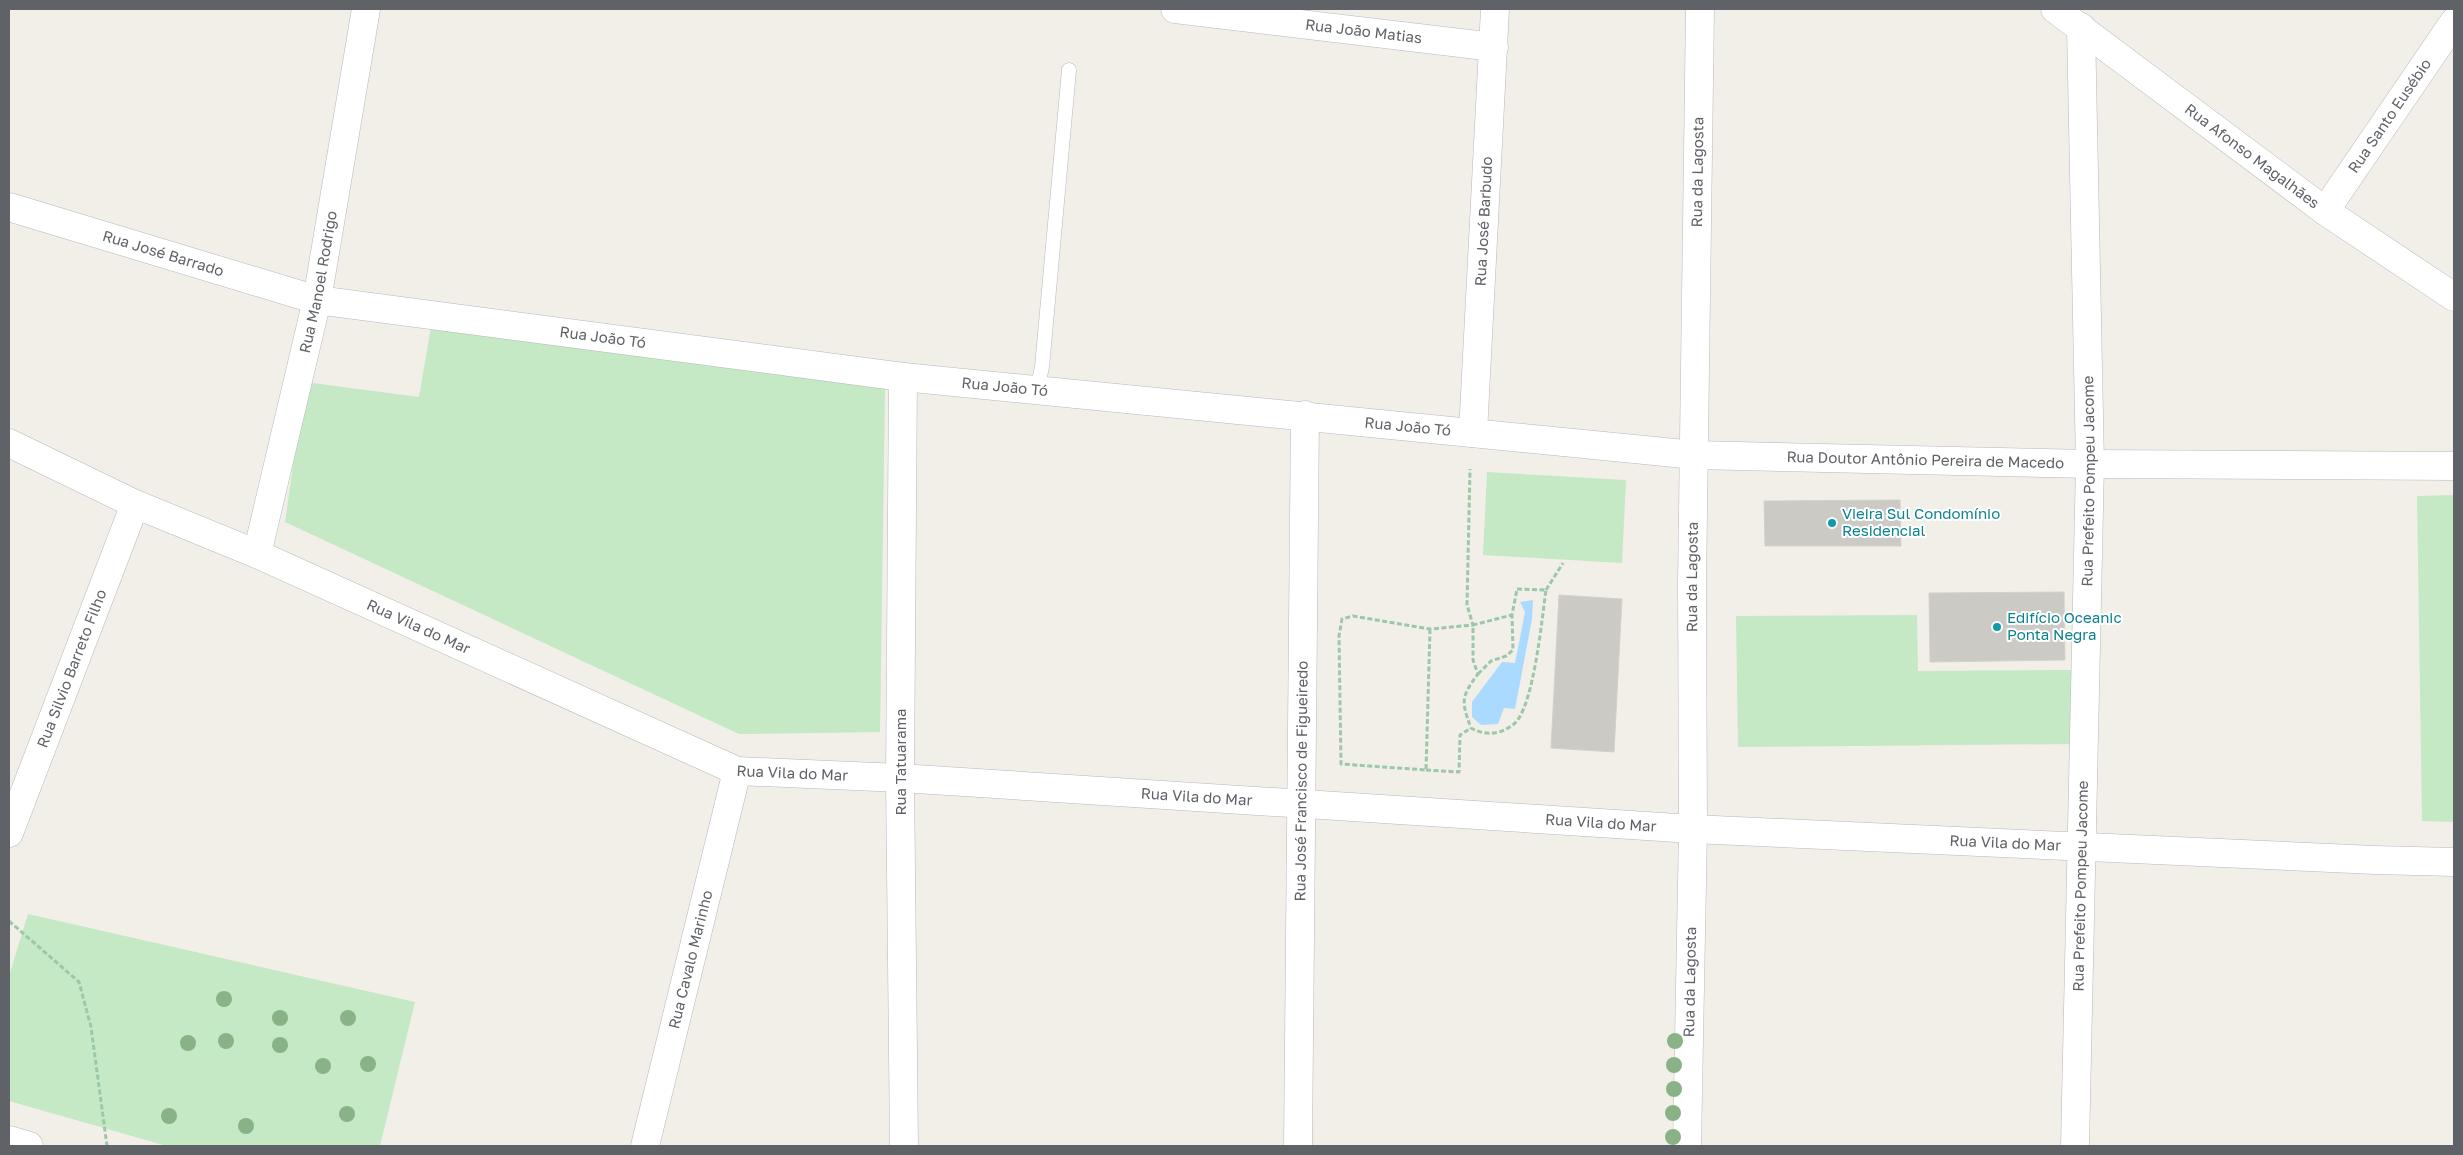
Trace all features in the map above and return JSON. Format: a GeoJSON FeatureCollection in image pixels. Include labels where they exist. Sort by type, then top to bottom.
{"type":"FeatureCollection","features":[{"type":"Feature","properties":{"kind":"street","name":"Rua Manoel Rodrigo"},"geometry":{"type":"LineString","coordinates":[[257,554],[318,300],[366,9]]}},
{"type":"Feature","properties":{"kind":"street","name":"Rua João Matias"},"geometry":{"type":"LineString","coordinates":[[1175,9],[1494,47]]}},
{"type":"Feature","properties":{"kind":"street","name":"Rua José Barbudo"},"geometry":{"type":"LineString","coordinates":[[1473,433],[1495,9]]}},
{"type":"Feature","properties":{"kind":"street","name":"Rua da Lagosta"},"geometry":{"type":"LineString","coordinates":[[1687,1146],[1693,829],[1692,584],[1700,9]]}},
{"type":"Feature","properties":{"kind":"street","name":"Rua Afonso Magalhães"},"geometry":{"type":"LineString","coordinates":[[2055,9],[2326,211],[2454,297]]}},
{"type":"Feature","properties":{"kind":"street","name":"Rua Santo Eusébio"},"geometry":{"type":"LineString","coordinates":[[2326,211],[2454,22]]}},
{"type":"Feature","properties":{"kind":"street","name":"Rua Prefeito Pompeu Jacome"},"geometry":{"type":"LineString","coordinates":[[2075,1146],[2090,464],[2081,27]]}},
{"type":"Feature","properties":{"kind":"street","name":"Rua José Barrado"},"geometry":{"type":"LineString","coordinates":[[9,207],[318,300]]}},
{"type":"Feature","properties":{"kind":"street","name":"Rua João Tó"},"geometry":{"type":"LineString","coordinates":[[318,300],[903,377],[1695,455]]}},
{"type":"Feature","properties":{"kind":"street","name":"Rua Tatuarama"},"geometry":{"type":"LineString","coordinates":[[903,377],[900,778],[904,1146]]}},
{"type":"Feature","properties":{"kind":"street","name":"Rua José Francisco de Figueiredo"},"geometry":{"type":"LineString","coordinates":[[1298,1146],[1305,416]]}},
{"type":"Feature","properties":{"kind":"street","name":"Rua Vila do Mar"},"geometry":{"type":"LineString","coordinates":[[9,443],[135,504],[257,554],[736,771],[900,778],[1693,829],[2454,862]]}},
{"type":"Feature","properties":{"kind":"street","name":"Rua Doutor Antônio Pereira de Macedo"},"geometry":{"type":"LineString","coordinates":[[1695,455],[2090,464],[2454,466]]}},
{"type":"Feature","properties":{"kind":"street","name":"Rua Silvio Barreto Filho"},"geometry":{"type":"LineString","coordinates":[[9,833],[135,504]]}},
{"type":"Feature","properties":{"kind":"street","name":"Rua Cavalo Marinho"},"geometry":{"type":"LineString","coordinates":[[645,1146],[736,771]]}},
{"type":"Feature","properties":{"kind":"street"},"geometry":{"type":"LineString","coordinates":[[9,1140],[29,1146]]}},
{"type":"Feature","properties":{"kind":"lane"},"geometry":{"type":"LineString","coordinates":[[1037,390],[1042,367],[1069,70]]}},
{"type":"Feature","properties":{"kind":"path"},"geometry":{"type":"LineString","coordinates":[[1470,469],[1467,605],[1473,625],[1473,660],[1478,674]]}},
{"type":"Feature","properties":{"kind":"path"},"geometry":{"type":"LineString","coordinates":[[1546,590],[1517,589],[1512,615],[1513,650],[1506,656],[1491,661],[1464,692],[1464,709],[1471,728],[1484,735],[1499,732],[1514,724],[1524,707],[1535,662],[1546,590],[1564,563]]}},
{"type":"Feature","properties":{"kind":"path"},"geometry":{"type":"LineString","coordinates":[[1471,728],[1460,735],[1458,772],[1341,764],[1339,636],[1342,619],[1353,616],[1430,629],[1473,625],[1512,615]]}},
{"type":"Feature","properties":{"kind":"path"},"geometry":{"type":"LineString","coordinates":[[1426,770],[1430,629]]}},
{"type":"Feature","properties":{"kind":"path"},"geometry":{"type":"LineString","coordinates":[[9,921],[80,982],[91,1027],[107,1146]]}},
{"type":"Feature","properties":{"kind":"green space"},"geometry":{"type":"Polygon","coordinates":[[[432,321],[885,389],[880,732],[739,734],[285,522],[305,382],[419,397],[432,321]]]}},
{"type":"Feature","properties":{"kind":"green space"},"geometry":{"type":"Polygon","coordinates":[[[1487,472],[1626,480],[1622,563],[1483,555],[1487,472]]]}},
{"type":"Feature","properties":{"kind":"green space"},"geometry":{"type":"Polygon","coordinates":[[[2454,495],[2454,822],[2422,821],[2417,496],[2454,495]]]}},
{"type":"Feature","properties":{"kind":"green space"},"geometry":{"type":"Polygon","coordinates":[[[1917,615],[1918,671],[2075,670],[2076,744],[1738,747],[1736,616],[1917,615]]]}},
{"type":"Feature","properties":{"kind":"green space"},"geometry":{"type":"Polygon","coordinates":[[[28,914],[415,1002],[380,1146],[167,1146],[9,1101],[9,976],[28,914]]]}},
{"type":"Feature","properties":{"kind":"water"},"geometry":{"type":"Polygon","coordinates":[[[1533,600],[1532,619],[1515,709],[1504,708],[1498,724],[1481,725],[1472,717],[1472,702],[1502,662],[1515,663],[1525,612],[1520,602],[1533,600]]]}},
{"type":"Feature","properties":{"kind":"building","name":"Vieira Sul Condomínio Residencial"},"geometry":{"type":"Polygon","coordinates":[[[1900,500],[1901,546],[1765,546],[1764,501],[1900,500]]]}},
{"type":"Feature","properties":{"kind":"building","name":"Edifício Oceanic Ponta Negra"},"geometry":{"type":"Polygon","coordinates":[[[2064,592],[2065,660],[1930,662],[1929,593],[2064,592]]]}},
{"type":"Feature","properties":{"kind":"building"},"geometry":{"type":"Polygon","coordinates":[[[1559,595],[1622,599],[1614,752],[1551,748],[1559,595]]]}},
{"type":"Feature","properties":{"kind":"place","name":"Vieira Sul Condomínio Residencial"},"geometry":{"type":"Point","coordinates":[1832,523]}},
{"type":"Feature","properties":{"kind":"place","name":"Edifício Oceanic Ponta Negra"},"geometry":{"type":"Point","coordinates":[1997,627]}}]}
